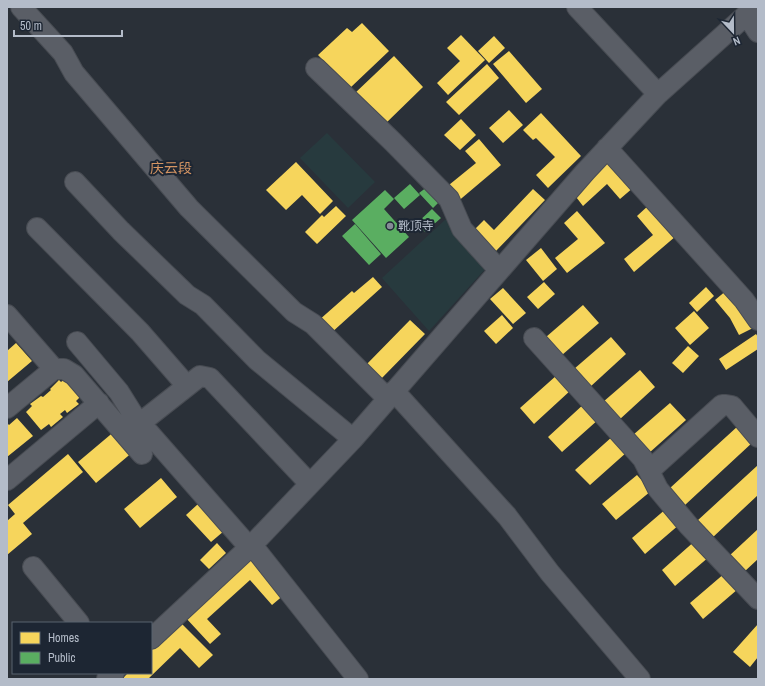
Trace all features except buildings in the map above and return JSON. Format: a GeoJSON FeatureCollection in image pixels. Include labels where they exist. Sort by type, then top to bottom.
{"type":"FeatureCollection","features":[{"type":"Feature","properties":{"kind":"street"},"geometry":{"type":"LineString","coordinates":[[21,7],[63,53],[74,73],[189,208],[294,312],[313,324],[391,395],[507,516],[550,573],[640,679]]}},
{"type":"Feature","properties":{"kind":"street"},"geometry":{"type":"LineString","coordinates":[[577,7],[658,94]]}},
{"type":"Feature","properties":{"kind":"street"},"geometry":{"type":"LineString","coordinates":[[152,638],[250,546],[353,438],[607,148],[658,94],[751,11],[758,32]]}},
{"type":"Feature","properties":{"kind":"street"},"geometry":{"type":"LineString","coordinates":[[316,68],[393,142],[449,199],[462,228],[499,270]]}},
{"type":"Feature","properties":{"kind":"street"},"geometry":{"type":"LineString","coordinates":[[607,148],[744,300],[758,320]]}},
{"type":"Feature","properties":{"kind":"street"},"geometry":{"type":"LineString","coordinates":[[75,182],[121,231],[186,294],[203,306],[257,360],[353,438]]}},
{"type":"Feature","properties":{"kind":"street"},"geometry":{"type":"LineString","coordinates":[[38,228],[140,332],[187,386]]}},
{"type":"Feature","properties":{"kind":"street"},"geometry":{"type":"LineString","coordinates":[[7,315],[54,369]]}},
{"type":"Feature","properties":{"kind":"street"},"geometry":{"type":"LineString","coordinates":[[534,338],[643,459],[658,489],[689,526],[756,593]]}},
{"type":"Feature","properties":{"kind":"street"},"geometry":{"type":"LineString","coordinates":[[77,342],[119,392],[139,424],[150,434],[250,546],[358,679]]}},
{"type":"Feature","properties":{"kind":"street"},"geometry":{"type":"LineString","coordinates":[[7,408],[54,369],[64,369],[69,371],[142,454]]}},
{"type":"Feature","properties":{"kind":"street"},"geometry":{"type":"LineString","coordinates":[[139,424],[200,376],[210,378],[310,484]]}},
{"type":"Feature","properties":{"kind":"street"},"geometry":{"type":"LineString","coordinates":[[7,480],[99,404]]}},
{"type":"Feature","properties":{"kind":"street"},"geometry":{"type":"LineString","coordinates":[[649,471],[722,406],[732,406],[758,437]]}},
{"type":"Feature","properties":{"kind":"street"},"geometry":{"type":"LineString","coordinates":[[33,567],[78,622]]}},
{"type":"Feature","properties":{"kind":"green space"},"geometry":{"type":"Polygon","coordinates":[[[327,133],[375,182],[348,208],[300,158],[327,133]]]}},
{"type":"Feature","properties":{"kind":"green space"},"geometry":{"type":"Polygon","coordinates":[[[446,219],[488,266],[429,331],[382,278],[446,219]]]}},
{"type":"Feature","properties":{"kind":"place","name":"靴顶寺"},"geometry":{"type":"Point","coordinates":[390,226]}},
{"type":"Feature","properties":{"kind":"district","name":"庆云段"},"geometry":{"type":"Point","coordinates":[171,168]}}]}
